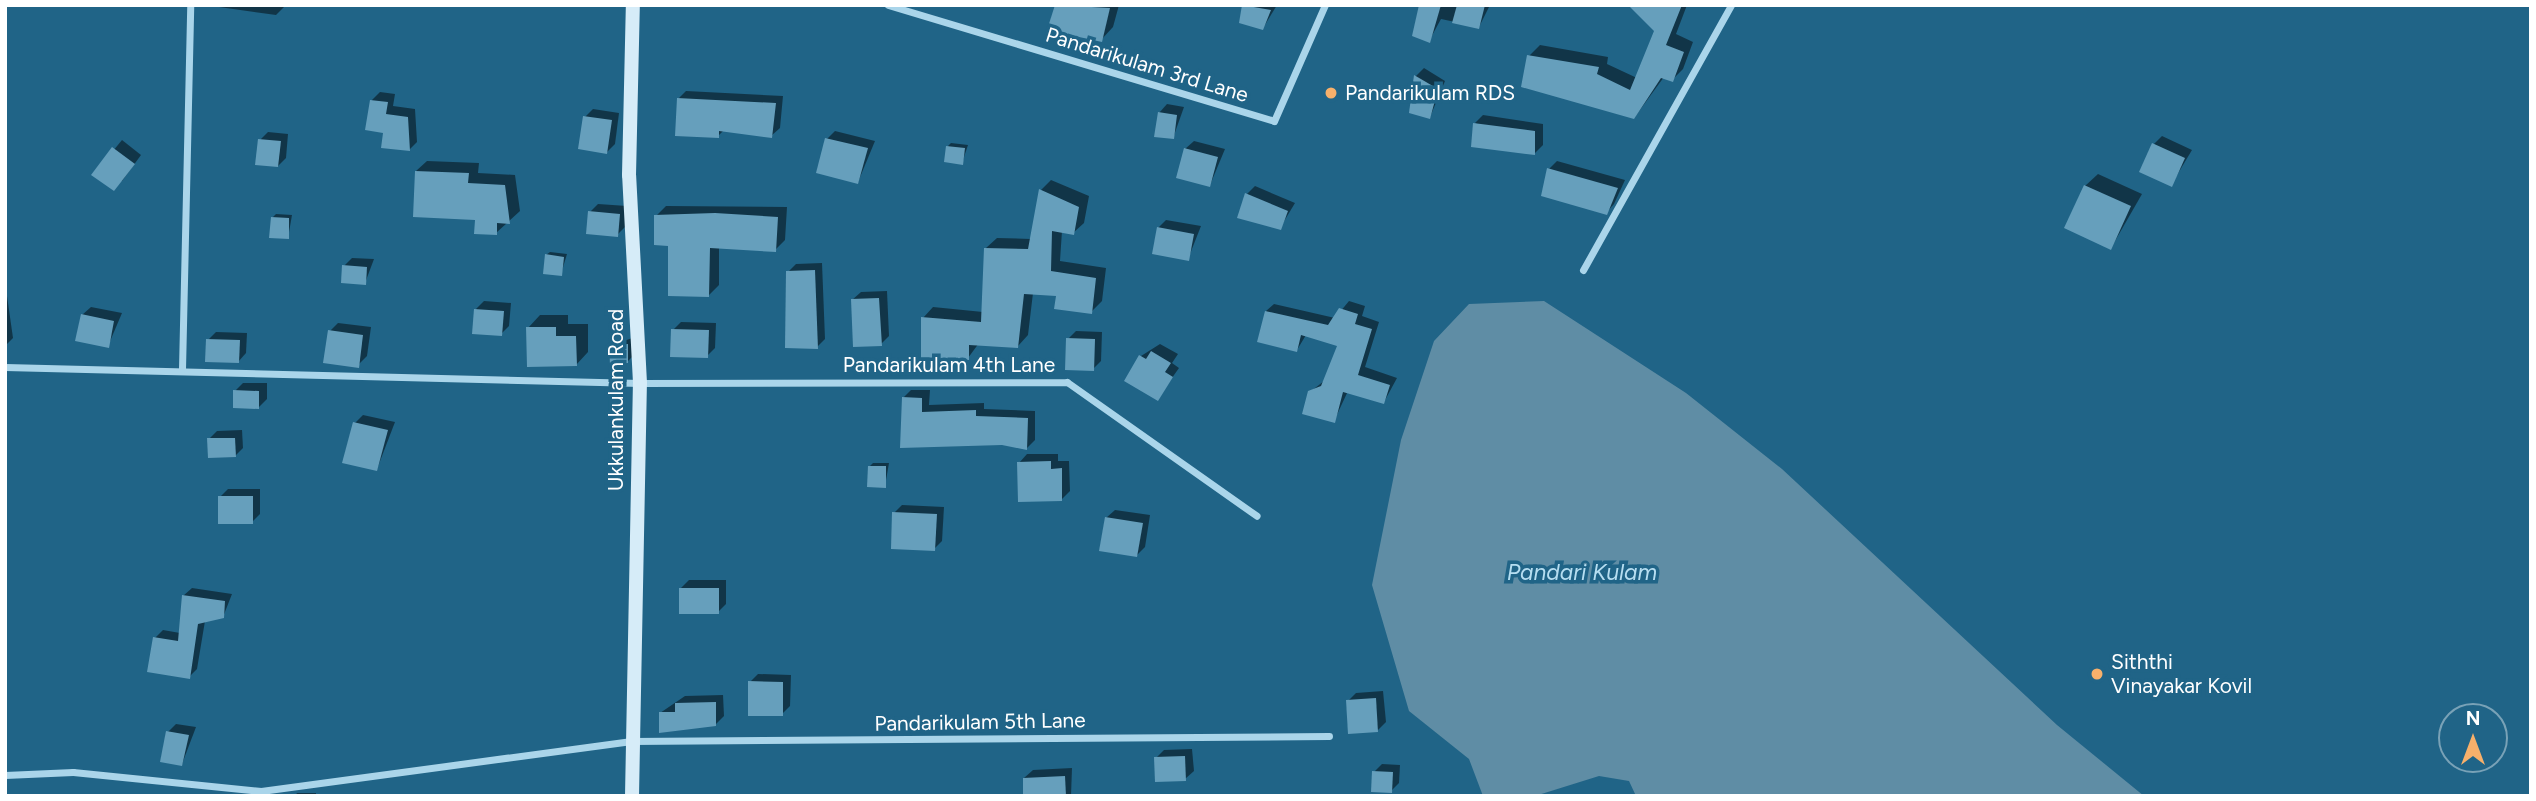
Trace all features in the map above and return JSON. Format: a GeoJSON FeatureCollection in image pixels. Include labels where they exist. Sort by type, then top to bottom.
{"type":"FeatureCollection","features":[{"type":"Feature","properties":{"kind":"street"},"geometry":{"type":"LineString","coordinates":[[182,369],[190,5]]}},
{"type":"Feature","properties":{"kind":"street","name":"Ukkulankulam Road"},"geometry":{"type":"LineString","coordinates":[[632,796],[640,383],[629,175],[633,5]]}},
{"type":"Feature","properties":{"kind":"street","name":"Pandarikulam 3rd Lane"},"geometry":{"type":"LineString","coordinates":[[888,5],[1274,121],[1325,5]]}},
{"type":"Feature","properties":{"kind":"street"},"geometry":{"type":"LineString","coordinates":[[1583,270],[1731,5]]}},
{"type":"Feature","properties":{"kind":"street","name":"Pandarikulam 4th Lane"},"geometry":{"type":"LineString","coordinates":[[5,367],[182,369],[640,383],[1067,382],[1257,516]]}},
{"type":"Feature","properties":{"kind":"street","name":"Pandarikulam 5th Lane"},"geometry":{"type":"LineString","coordinates":[[5,775],[73,772],[261,792],[631,741],[1329,736]]}},
{"type":"Feature","properties":{"kind":"water","name":"Pandari Kulam"},"geometry":{"type":"Polygon","coordinates":[[[1544,301],[1686,393],[1782,469],[2057,725],[2144,796],[1636,796],[1629,781],[1599,776],[1535,796],[1483,796],[1469,759],[1409,711],[1372,585],[1401,440],[1434,341],[1469,304],[1544,301]]]}},
{"type":"Feature","properties":{"kind":"building"},"geometry":{"type":"Polygon","coordinates":[[[1055,5],[1110,8],[1102,42],[1047,30],[1055,5]]]}},
{"type":"Feature","properties":{"kind":"building"},"geometry":{"type":"Polygon","coordinates":[[[1242,5],[1271,10],[1263,30],[1239,23],[1242,5]]]}},
{"type":"Feature","properties":{"kind":"building"},"geometry":{"type":"Polygon","coordinates":[[[1419,5],[1441,5],[1430,43],[1412,36],[1419,5]]]}},
{"type":"Feature","properties":{"kind":"building"},"geometry":{"type":"Polygon","coordinates":[[[1457,5],[1485,5],[1479,29],[1452,23],[1457,5]]]}},
{"type":"Feature","properties":{"kind":"building"},"geometry":{"type":"Polygon","coordinates":[[[1628,5],[1682,5],[1666,45],[1684,52],[1673,82],[1661,78],[1634,119],[1521,87],[1527,55],[1599,67],[1597,74],[1630,90],[1654,31],[1628,5]]]}},
{"type":"Feature","properties":{"kind":"building"},"geometry":{"type":"Polygon","coordinates":[[[1414,75],[1438,89],[1430,119],[1409,113],[1414,75]]]}},
{"type":"Feature","properties":{"kind":"building"},"geometry":{"type":"Polygon","coordinates":[[[677,98],[776,103],[772,138],[719,131],[719,138],[675,136],[677,98]]]}},
{"type":"Feature","properties":{"kind":"building"},"geometry":{"type":"Polygon","coordinates":[[[370,100],[388,102],[386,114],[408,117],[410,151],[381,148],[383,133],[365,130],[370,100]]]}},
{"type":"Feature","properties":{"kind":"building"},"geometry":{"type":"Polygon","coordinates":[[[1158,112],[1177,115],[1174,139],[1154,137],[1158,112]]]}},
{"type":"Feature","properties":{"kind":"building"},"geometry":{"type":"Polygon","coordinates":[[[583,116],[612,120],[607,154],[578,149],[583,116]]]}},
{"type":"Feature","properties":{"kind":"building"},"geometry":{"type":"Polygon","coordinates":[[[1473,123],[1535,131],[1535,155],[1471,147],[1473,123]]]}},
{"type":"Feature","properties":{"kind":"building"},"geometry":{"type":"Polygon","coordinates":[[[825,138],[868,148],[858,184],[816,173],[825,138]]]}},
{"type":"Feature","properties":{"kind":"building"},"geometry":{"type":"Polygon","coordinates":[[[258,139],[281,141],[278,167],[255,165],[258,139]]]}},
{"type":"Feature","properties":{"kind":"building"},"geometry":{"type":"Polygon","coordinates":[[[2152,143],[2185,158],[2172,187],[2139,172],[2152,143]]]}},
{"type":"Feature","properties":{"kind":"building"},"geometry":{"type":"Polygon","coordinates":[[[946,146],[965,148],[963,165],[944,162],[946,146]]]}},
{"type":"Feature","properties":{"kind":"building"},"geometry":{"type":"Polygon","coordinates":[[[112,147],[135,164],[114,191],[91,175],[112,147]]]}},
{"type":"Feature","properties":{"kind":"building"},"geometry":{"type":"Polygon","coordinates":[[[1184,148],[1218,157],[1210,187],[1176,178],[1184,148]]]}},
{"type":"Feature","properties":{"kind":"building"},"geometry":{"type":"Polygon","coordinates":[[[1547,168],[1618,188],[1607,215],[1541,196],[1547,168]]]}},
{"type":"Feature","properties":{"kind":"building"},"geometry":{"type":"Polygon","coordinates":[[[415,171],[469,173],[468,183],[505,185],[510,224],[497,223],[497,235],[474,234],[475,220],[413,217],[415,171]]]}},
{"type":"Feature","properties":{"kind":"building"},"geometry":{"type":"Polygon","coordinates":[[[2084,185],[2131,206],[2111,250],[2064,228],[2084,185]]]}},
{"type":"Feature","properties":{"kind":"building"},"geometry":{"type":"Polygon","coordinates":[[[1039,189],[1079,207],[1074,235],[1052,231],[1051,271],[1096,278],[1092,314],[1054,309],[1056,296],[1024,294],[1018,348],[969,345],[969,360],[921,360],[921,317],[981,322],[984,248],[1028,249],[1039,189]]]}},
{"type":"Feature","properties":{"kind":"building"},"geometry":{"type":"Polygon","coordinates":[[[1245,193],[1288,211],[1281,230],[1237,218],[1245,193]]]}},
{"type":"Feature","properties":{"kind":"building"},"geometry":{"type":"Polygon","coordinates":[[[588,211],[620,214],[618,237],[586,234],[588,211]]]}},
{"type":"Feature","properties":{"kind":"building"},"geometry":{"type":"Polygon","coordinates":[[[715,213],[778,217],[776,252],[710,248],[709,297],[668,296],[668,246],[654,245],[654,215],[715,213]]]}},
{"type":"Feature","properties":{"kind":"building"},"geometry":{"type":"Polygon","coordinates":[[[271,217],[289,218],[289,239],[269,238],[271,217]]]}},
{"type":"Feature","properties":{"kind":"building"},"geometry":{"type":"Polygon","coordinates":[[[1157,227],[1194,234],[1189,261],[1152,254],[1157,227]]]}},
{"type":"Feature","properties":{"kind":"building"},"geometry":{"type":"Polygon","coordinates":[[[545,254],[564,257],[562,276],[543,274],[545,254]]]}},
{"type":"Feature","properties":{"kind":"building"},"geometry":{"type":"Polygon","coordinates":[[[342,265],[367,267],[366,285],[341,283],[342,265]]]}},
{"type":"Feature","properties":{"kind":"building"},"geometry":{"type":"Polygon","coordinates":[[[815,270],[818,349],[785,348],[786,271],[815,270]]]}},
{"type":"Feature","properties":{"kind":"building"},"geometry":{"type":"Polygon","coordinates":[[[879,298],[882,346],[853,347],[851,299],[879,298]]]}},
{"type":"Feature","properties":{"kind":"building"},"geometry":{"type":"Polygon","coordinates":[[[1339,308],[1358,314],[1355,324],[1372,329],[1358,375],[1390,385],[1384,404],[1343,392],[1335,423],[1302,414],[1308,391],[1321,386],[1337,346],[1301,335],[1297,352],[1257,342],[1265,311],[1328,325],[1339,308]]]}},
{"type":"Feature","properties":{"kind":"building"},"geometry":{"type":"Polygon","coordinates":[[[474,309],[504,311],[502,336],[472,334],[474,309]]]}},
{"type":"Feature","properties":{"kind":"building"},"geometry":{"type":"Polygon","coordinates":[[[81,314],[114,321],[109,348],[75,341],[81,314]]]}},
{"type":"Feature","properties":{"kind":"building"},"geometry":{"type":"Polygon","coordinates":[[[526,327],[556,327],[556,336],[576,336],[577,366],[527,367],[526,327]]]}},
{"type":"Feature","properties":{"kind":"building"},"geometry":{"type":"Polygon","coordinates":[[[671,329],[709,330],[708,358],[670,357],[671,329]]]}},
{"type":"Feature","properties":{"kind":"building"},"geometry":{"type":"Polygon","coordinates":[[[328,330],[363,335],[359,368],[323,363],[328,330]]]}},
{"type":"Feature","properties":{"kind":"building"},"geometry":{"type":"Polygon","coordinates":[[[1066,338],[1095,339],[1094,371],[1065,370],[1066,338]]]}},
{"type":"Feature","properties":{"kind":"building"},"geometry":{"type":"Polygon","coordinates":[[[206,339],[240,340],[239,363],[205,362],[206,339]]]}},
{"type":"Feature","properties":{"kind":"building"},"geometry":{"type":"Polygon","coordinates":[[[628,344],[628,363],[610,364],[609,345],[628,344]]]}},
{"type":"Feature","properties":{"kind":"building"},"geometry":{"type":"Polygon","coordinates":[[[1151,351],[1171,363],[1165,372],[1173,377],[1158,401],[1124,381],[1139,355],[1146,359],[1151,351]]]}},
{"type":"Feature","properties":{"kind":"building"},"geometry":{"type":"Polygon","coordinates":[[[233,390],[259,391],[259,409],[233,408],[233,390]]]}},
{"type":"Feature","properties":{"kind":"building"},"geometry":{"type":"Polygon","coordinates":[[[902,397],[922,398],[922,412],[976,410],[976,416],[1028,418],[1027,450],[1002,445],[900,448],[902,397]]]}},
{"type":"Feature","properties":{"kind":"building"},"geometry":{"type":"Polygon","coordinates":[[[353,422],[388,430],[377,471],[342,463],[353,422]]]}},
{"type":"Feature","properties":{"kind":"building"},"geometry":{"type":"Polygon","coordinates":[[[207,438],[235,438],[236,457],[208,458],[207,438]]]}},
{"type":"Feature","properties":{"kind":"building"},"geometry":{"type":"Polygon","coordinates":[[[1051,461],[1051,469],[1062,468],[1062,501],[1018,502],[1017,462],[1051,461]]]}},
{"type":"Feature","properties":{"kind":"building"},"geometry":{"type":"Polygon","coordinates":[[[868,466],[886,466],[886,488],[867,487],[868,466]]]}},
{"type":"Feature","properties":{"kind":"building"},"geometry":{"type":"Polygon","coordinates":[[[218,496],[253,496],[253,524],[218,524],[218,496]]]}},
{"type":"Feature","properties":{"kind":"building"},"geometry":{"type":"Polygon","coordinates":[[[892,512],[937,514],[935,551],[891,549],[892,512]]]}},
{"type":"Feature","properties":{"kind":"building"},"geometry":{"type":"Polygon","coordinates":[[[1105,517],[1143,523],[1137,557],[1099,551],[1105,517]]]}},
{"type":"Feature","properties":{"kind":"building"},"geometry":{"type":"Polygon","coordinates":[[[679,588],[719,588],[719,614],[679,614],[679,588]]]}},
{"type":"Feature","properties":{"kind":"building"},"geometry":{"type":"Polygon","coordinates":[[[182,595],[225,601],[224,618],[198,624],[190,679],[147,672],[153,637],[178,641],[182,595]]]}},
{"type":"Feature","properties":{"kind":"building"},"geometry":{"type":"Polygon","coordinates":[[[748,681],[783,682],[783,716],[748,716],[748,681]]]}},
{"type":"Feature","properties":{"kind":"building"},"geometry":{"type":"Polygon","coordinates":[[[1376,698],[1378,732],[1348,734],[1346,700],[1376,698]]]}},
{"type":"Feature","properties":{"kind":"building"},"geometry":{"type":"Polygon","coordinates":[[[716,702],[716,726],[659,733],[659,712],[675,712],[675,703],[716,702]]]}},
{"type":"Feature","properties":{"kind":"building"},"geometry":{"type":"Polygon","coordinates":[[[166,731],[189,735],[182,766],[160,762],[166,731]]]}},
{"type":"Feature","properties":{"kind":"building"},"geometry":{"type":"Polygon","coordinates":[[[1185,756],[1186,781],[1155,782],[1154,757],[1185,756]]]}},
{"type":"Feature","properties":{"kind":"building"},"geometry":{"type":"Polygon","coordinates":[[[1372,771],[1393,772],[1392,793],[1371,792],[1372,771]]]}},
{"type":"Feature","properties":{"kind":"building"},"geometry":{"type":"Polygon","coordinates":[[[1065,776],[1066,796],[1023,796],[1023,778],[1065,776]]]}},
{"type":"Feature","properties":{"kind":"place","name":"Pandarikulam RDS"},"geometry":{"type":"Point","coordinates":[1331,93]}},
{"type":"Feature","properties":{"kind":"place","name":"Siththi Vinayakar Kovil"},"geometry":{"type":"Point","coordinates":[2097,674]}}]}
